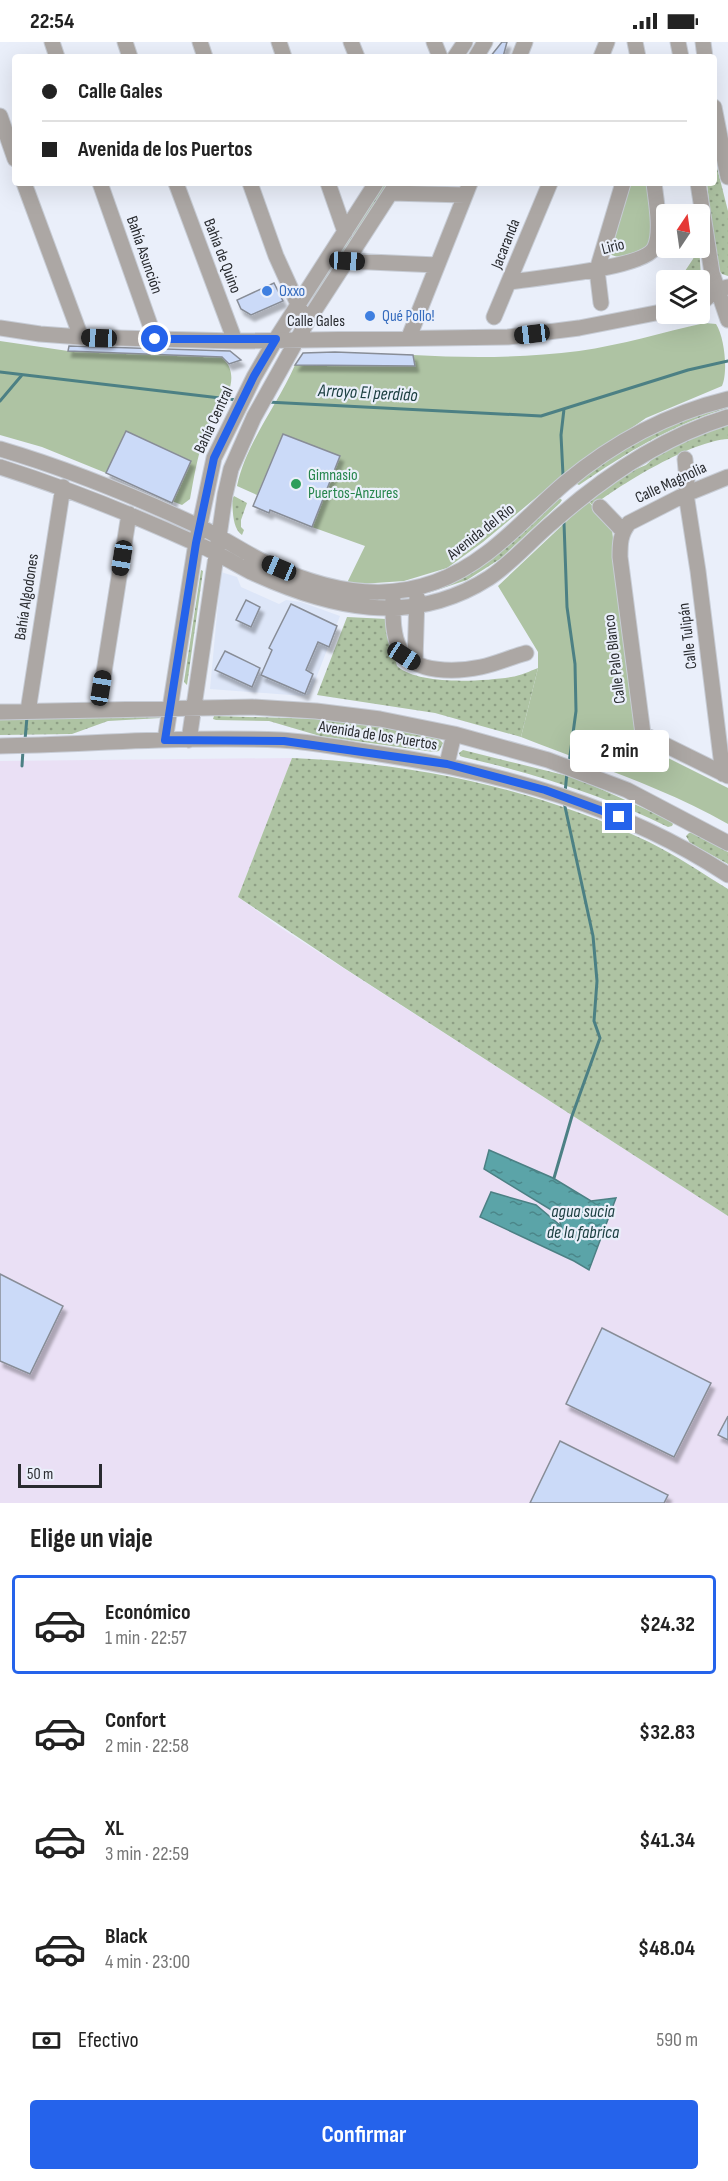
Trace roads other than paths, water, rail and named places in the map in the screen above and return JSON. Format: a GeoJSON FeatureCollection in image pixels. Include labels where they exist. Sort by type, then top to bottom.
{"type":"FeatureCollection","features":[{"type":"Feature","properties":{"kind":"street"},"geometry":{"type":"LineString","coordinates":[[0,116],[12,150]]}},
{"type":"Feature","properties":{"kind":"street"},"geometry":{"type":"LineString","coordinates":[[718,117],[728,177]]}},
{"type":"Feature","properties":{"kind":"street"},"geometry":{"type":"LineString","coordinates":[[25,186],[81,337]]}},
{"type":"Feature","properties":{"kind":"street","name":"Bahía Asunción"},"geometry":{"type":"LineString","coordinates":[[101,186],[155,339]]}},
{"type":"Feature","properties":{"kind":"street","name":"Bahía de Quino"},"geometry":{"type":"LineString","coordinates":[[177,186],[235,341]]}},
{"type":"Feature","properties":{"kind":"street"},"geometry":{"type":"LineString","coordinates":[[251,186],[276,256],[307,322]]}},
{"type":"Feature","properties":{"kind":"street"},"geometry":{"type":"LineString","coordinates":[[329,186],[345,232]]}},
{"type":"Feature","properties":{"kind":"street","name":"Bahía Central"},"geometry":{"type":"LineString","coordinates":[[165,740],[196,543],[214,458],[254,376],[297,304],[374,186]]}},
{"type":"Feature","properties":{"kind":"street","name":"Jacaranda"},"geometry":{"type":"LineString","coordinates":[[494,317],[549,186]]}},
{"type":"Feature","properties":{"kind":"street"},"geometry":{"type":"LineString","coordinates":[[601,303],[597,270],[622,186]]}},
{"type":"Feature","properties":{"kind":"street","name":"Lirio"},"geometry":{"type":"LineString","coordinates":[[510,282],[597,270],[650,255],[658,237],[654,186]]}},
{"type":"Feature","properties":{"kind":"street"},"geometry":{"type":"LineString","coordinates":[[698,186],[707,249],[722,289],[726,311],[699,305],[722,289]]}},
{"type":"Feature","properties":{"kind":"street"},"geometry":{"type":"LineString","coordinates":[[189,740],[216,553],[231,469],[252,421],[307,322],[394,188],[468,189],[409,337]]}},
{"type":"Feature","properties":{"kind":"street"},"geometry":{"type":"LineString","coordinates":[[347,261],[436,265]]}},
{"type":"Feature","properties":{"kind":"street","name":"Calle Gales"},"geometry":{"type":"LineString","coordinates":[[0,328],[81,337],[235,341],[508,337],[579,328],[656,313]]}},
{"type":"Feature","properties":{"kind":"street","name":"Avenida del Río"},"geometry":{"type":"LineString","coordinates":[[0,466],[69,489],[129,514],[196,543],[250,571],[320,600],[362,600],[448,579],[466,569],[518,528],[565,483],[622,441],[693,407],[728,399]]}},
{"type":"Feature","properties":{"kind":"street"},"geometry":{"type":"LineString","coordinates":[[236,414],[252,421]]}},
{"type":"Feature","properties":{"kind":"street","name":"Avenida del Río"},"geometry":{"type":"LineString","coordinates":[[0,449],[80,475],[199,526],[266,563],[291,574],[393,609],[417,606],[459,594],[490,577],[579,498],[632,461],[701,425],[728,417]]}},
{"type":"Feature","properties":{"kind":"street","name":"Calle Tulipán"},"geometry":{"type":"LineString","coordinates":[[685,459],[686,494],[725,775]]}},
{"type":"Feature","properties":{"kind":"street","name":"Bahía Algodones"},"geometry":{"type":"LineString","coordinates":[[28,711],[69,489],[80,475]]}},
{"type":"Feature","properties":{"kind":"street","name":"Calle Magnolia"},"geometry":{"type":"LineString","coordinates":[[626,527],[686,494],[728,477]]}},
{"type":"Feature","properties":{"kind":"street"},"geometry":{"type":"LineString","coordinates":[[565,483],[579,498]]}},
{"type":"Feature","properties":{"kind":"street"},"geometry":{"type":"LineString","coordinates":[[600,507],[626,527]]}},
{"type":"Feature","properties":{"kind":"street"},"geometry":{"type":"LineString","coordinates":[[98,710],[129,514]]}},
{"type":"Feature","properties":{"kind":"street","name":"Calle Palo Blanco"},"geometry":{"type":"LineString","coordinates":[[626,527],[620,542],[620,557],[643,734],[725,775]]}},
{"type":"Feature","properties":{"kind":"street"},"geometry":{"type":"LineString","coordinates":[[415,662],[418,588]]}},
{"type":"Feature","properties":{"kind":"street"},"geometry":{"type":"LineString","coordinates":[[393,592],[395,637],[404,656],[415,662],[432,669],[464,669],[482,667],[526,653]]}},
{"type":"Feature","properties":{"kind":"street","name":"Avenida de los Puertos"},"geometry":{"type":"LineString","coordinates":[[0,712],[252,706],[380,719],[454,734],[548,760],[627,790],[728,843]]}},
{"type":"Feature","properties":{"kind":"street"},"geometry":{"type":"LineString","coordinates":[[447,764],[454,734]]}},
{"type":"Feature","properties":{"kind":"street","name":"Avenida de los Puertos"},"geometry":{"type":"LineString","coordinates":[[0,746],[165,740],[284,741],[447,764],[545,790],[610,813],[670,842],[728,875]]}},
{"type":"Feature","properties":{"kind":"street"},"geometry":{"type":"LineString","coordinates":[[670,842],[686,820]]}},
{"type":"Feature","properties":{"kind":"water","name":"agua sucia de la fabrica"},"geometry":{"type":"Polygon","coordinates":[[[489,1150],[553,1178],[591,1201],[616,1198],[589,1270],[480,1217],[491,1192],[536,1205],[561,1226],[558,1214],[484,1169],[489,1150]]]}},
{"type":"Feature","properties":{"kind":"waterway","name":"Arroyo El perdido"},"geometry":{"type":"LineString","coordinates":[[267,402],[541,416],[688,370],[728,361]]}},
{"type":"Feature","properties":{"kind":"waterway","name":"Arroyo El perdido"},"geometry":{"type":"LineString","coordinates":[[0,372],[237,400]]}},
{"type":"Feature","properties":{"kind":"waterway"},"geometry":{"type":"LineString","coordinates":[[0,401],[22,375]]}},
{"type":"Feature","properties":{"kind":"waterway"},"geometry":{"type":"LineString","coordinates":[[563,475],[561,435],[564,409]]}},
{"type":"Feature","properties":{"kind":"waterway"},"geometry":{"type":"LineString","coordinates":[[564,523],[567,607],[575,664],[576,711],[569,763]]}},
{"type":"Feature","properties":{"kind":"waterway"},"geometry":{"type":"LineString","coordinates":[[25,740],[27,717]]}},
{"type":"Feature","properties":{"kind":"waterway"},"geometry":{"type":"LineString","coordinates":[[22,766],[23,750]]}},
{"type":"Feature","properties":{"kind":"waterway"},"geometry":{"type":"LineString","coordinates":[[565,793],[567,772]]}},
{"type":"Feature","properties":{"kind":"waterway"},"geometry":{"type":"LineString","coordinates":[[554,1178],[572,1116],[600,1038],[594,1021],[597,981],[593,936],[564,802]]}},
{"type":"Feature","properties":{"kind":"place","name":"Oxxo"},"geometry":{"type":"Point","coordinates":[267,291]}},
{"type":"Feature","properties":{"kind":"place","name":"Qué Pollo!"},"geometry":{"type":"Point","coordinates":[370,316]}},
{"type":"Feature","properties":{"kind":"place","name":"Gimnasio Puertos-Anzures"},"geometry":{"type":"Point","coordinates":[296,484]}}]}
